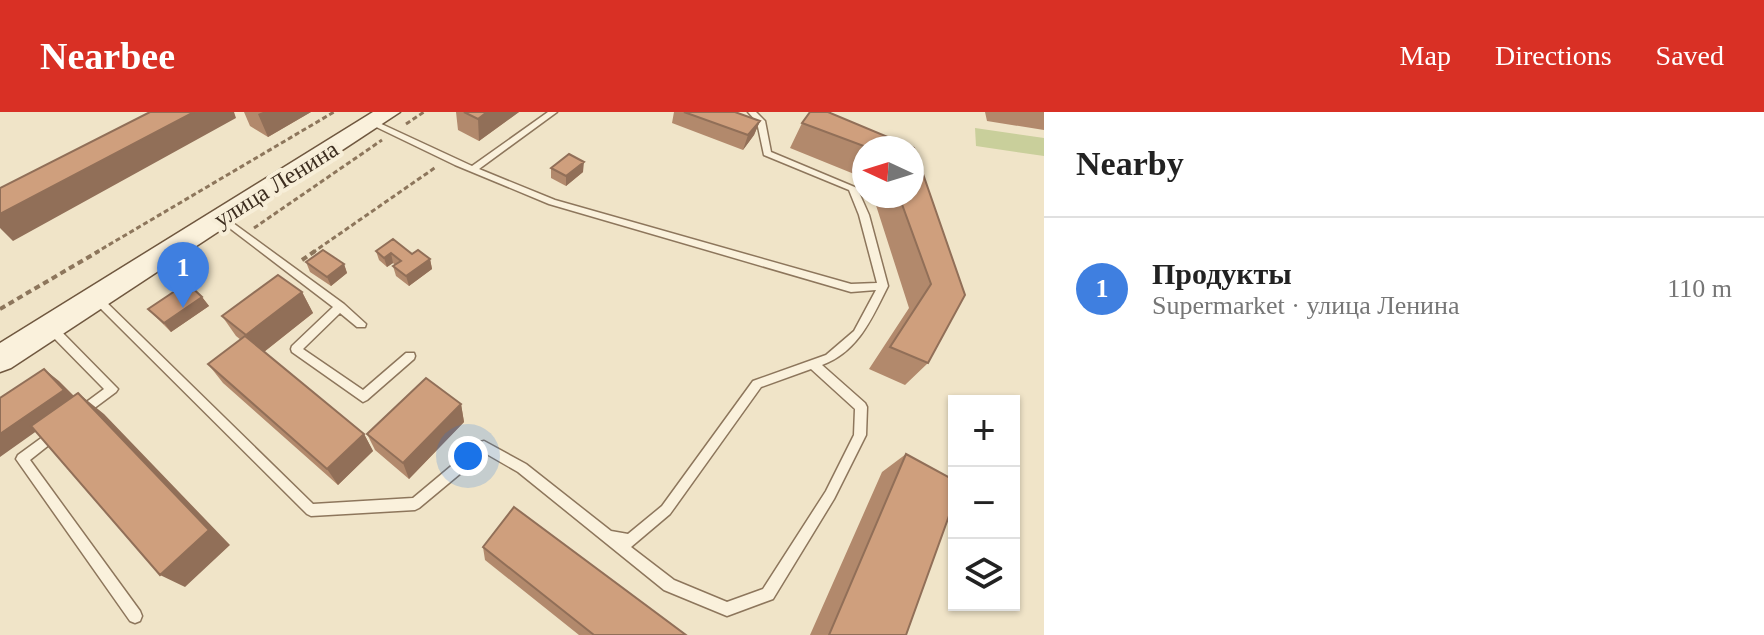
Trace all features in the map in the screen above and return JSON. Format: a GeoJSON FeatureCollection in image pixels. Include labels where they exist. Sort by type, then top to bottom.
{"type":"FeatureCollection","features":[{"type":"Feature","properties":{"kind":"street","name":"улица Ленина"},"geometry":{"type":"LineString","coordinates":[[0,359],[222,218],[384,123]]}},
{"type":"Feature","properties":{"kind":"lane"},"geometry":{"type":"LineString","coordinates":[[473,169],[553,112]]}},
{"type":"Feature","properties":{"kind":"lane"},"geometry":{"type":"LineString","coordinates":[[608,537],[630,541],[666,510],[757,384],[830,358],[858,334],[883,286],[864,215],[853,188],[767,153],[761,121],[752,112]]}},
{"type":"Feature","properties":{"kind":"lane"},"geometry":{"type":"LineString","coordinates":[[384,123],[448,158],[552,202],[851,288],[883,286]]}},
{"type":"Feature","properties":{"kind":"lane"},"geometry":{"type":"LineString","coordinates":[[222,218],[361,324]]}},
{"type":"Feature","properties":{"kind":"lane"},"geometry":{"type":"LineString","coordinates":[[96,299],[311,510],[415,504],[484,446],[522,468],[669,585],[727,609],[768,594],[830,495],[860,435],[861,407],[813,364]]}},
{"type":"Feature","properties":{"kind":"lane"},"geometry":{"type":"LineString","coordinates":[[340,307],[296,349],[363,397],[410,356]]}},
{"type":"Feature","properties":{"kind":"lane"},"geometry":{"type":"LineString","coordinates":[[50,327],[112,389],[22,459],[135,616]]}},
{"type":"Feature","properties":{"kind":"path"},"geometry":{"type":"LineString","coordinates":[[0,309],[334,112]]}},
{"type":"Feature","properties":{"kind":"path"},"geometry":{"type":"LineString","coordinates":[[244,235],[384,123],[424,112]]}},
{"type":"Feature","properties":{"kind":"path"},"geometry":{"type":"LineString","coordinates":[[289,269],[448,158]]}},
{"type":"Feature","properties":{"kind":"green space"},"geometry":{"type":"Polygon","coordinates":[[[975,128],[1044,138],[1044,156],[976,146],[975,128]]]}},
{"type":"Feature","properties":{"kind":"building"},"geometry":{"type":"Polygon","coordinates":[[[150,112],[194,112],[0,214],[0,188],[150,112]]]}},
{"type":"Feature","properties":{"kind":"building"},"geometry":{"type":"Polygon","coordinates":[[[464,112],[487,112],[478,119],[464,112]]]}},
{"type":"Feature","properties":{"kind":"building"},"geometry":{"type":"Polygon","coordinates":[[[684,112],[735,112],[760,121],[748,135],[684,112]]]}},
{"type":"Feature","properties":{"kind":"building"},"geometry":{"type":"Polygon","coordinates":[[[810,112],[828,112],[885,136],[852,136],[852,142],[802,123],[810,112]]]}},
{"type":"Feature","properties":{"kind":"building"},"geometry":{"type":"Polygon","coordinates":[[[569,154],[584,162],[566,176],[551,168],[569,154]]]}},
{"type":"Feature","properties":{"kind":"building"},"geometry":{"type":"Polygon","coordinates":[[[924,177],[965,295],[928,363],[890,347],[931,284],[903,208],[924,208],[924,177]]]}},
{"type":"Feature","properties":{"kind":"building"},"geometry":{"type":"Polygon","coordinates":[[[393,239],[412,254],[418,250],[430,259],[406,276],[393,266],[401,261],[391,253],[384,258],[376,251],[393,239]]]}},
{"type":"Feature","properties":{"kind":"building"},"geometry":{"type":"Polygon","coordinates":[[[323,250],[344,264],[327,277],[306,262],[323,250]]]}},
{"type":"Feature","properties":{"kind":"building"},"geometry":{"type":"Polygon","coordinates":[[[278,275],[302,292],[246,335],[222,316],[278,275]]]}},
{"type":"Feature","properties":{"kind":"building"},"geometry":{"type":"Polygon","coordinates":[[[187,283],[202,297],[164,323],[148,309],[187,283]]]}},
{"type":"Feature","properties":{"kind":"building"},"geometry":{"type":"Polygon","coordinates":[[[245,336],[364,434],[327,469],[208,364],[245,336]]]}},
{"type":"Feature","properties":{"kind":"building"},"geometry":{"type":"Polygon","coordinates":[[[44,369],[64,390],[0,434],[0,398],[44,369]]]}},
{"type":"Feature","properties":{"kind":"building"},"geometry":{"type":"Polygon","coordinates":[[[426,378],[461,404],[403,463],[367,434],[426,378]]]}},
{"type":"Feature","properties":{"kind":"building"},"geometry":{"type":"Polygon","coordinates":[[[78,393],[209,530],[160,575],[31,426],[78,393]]]}},
{"type":"Feature","properties":{"kind":"building"},"geometry":{"type":"Polygon","coordinates":[[[906,454],[948,477],[948,519],[906,635],[829,635],[906,454]]]}},
{"type":"Feature","properties":{"kind":"building"},"geometry":{"type":"Polygon","coordinates":[[[514,507],[686,635],[594,635],[483,547],[514,507]]]}},
{"type":"Feature","properties":{"kind":"place","name":"Продукты"},"geometry":{"type":"Point","coordinates":[183,308]}}]}
